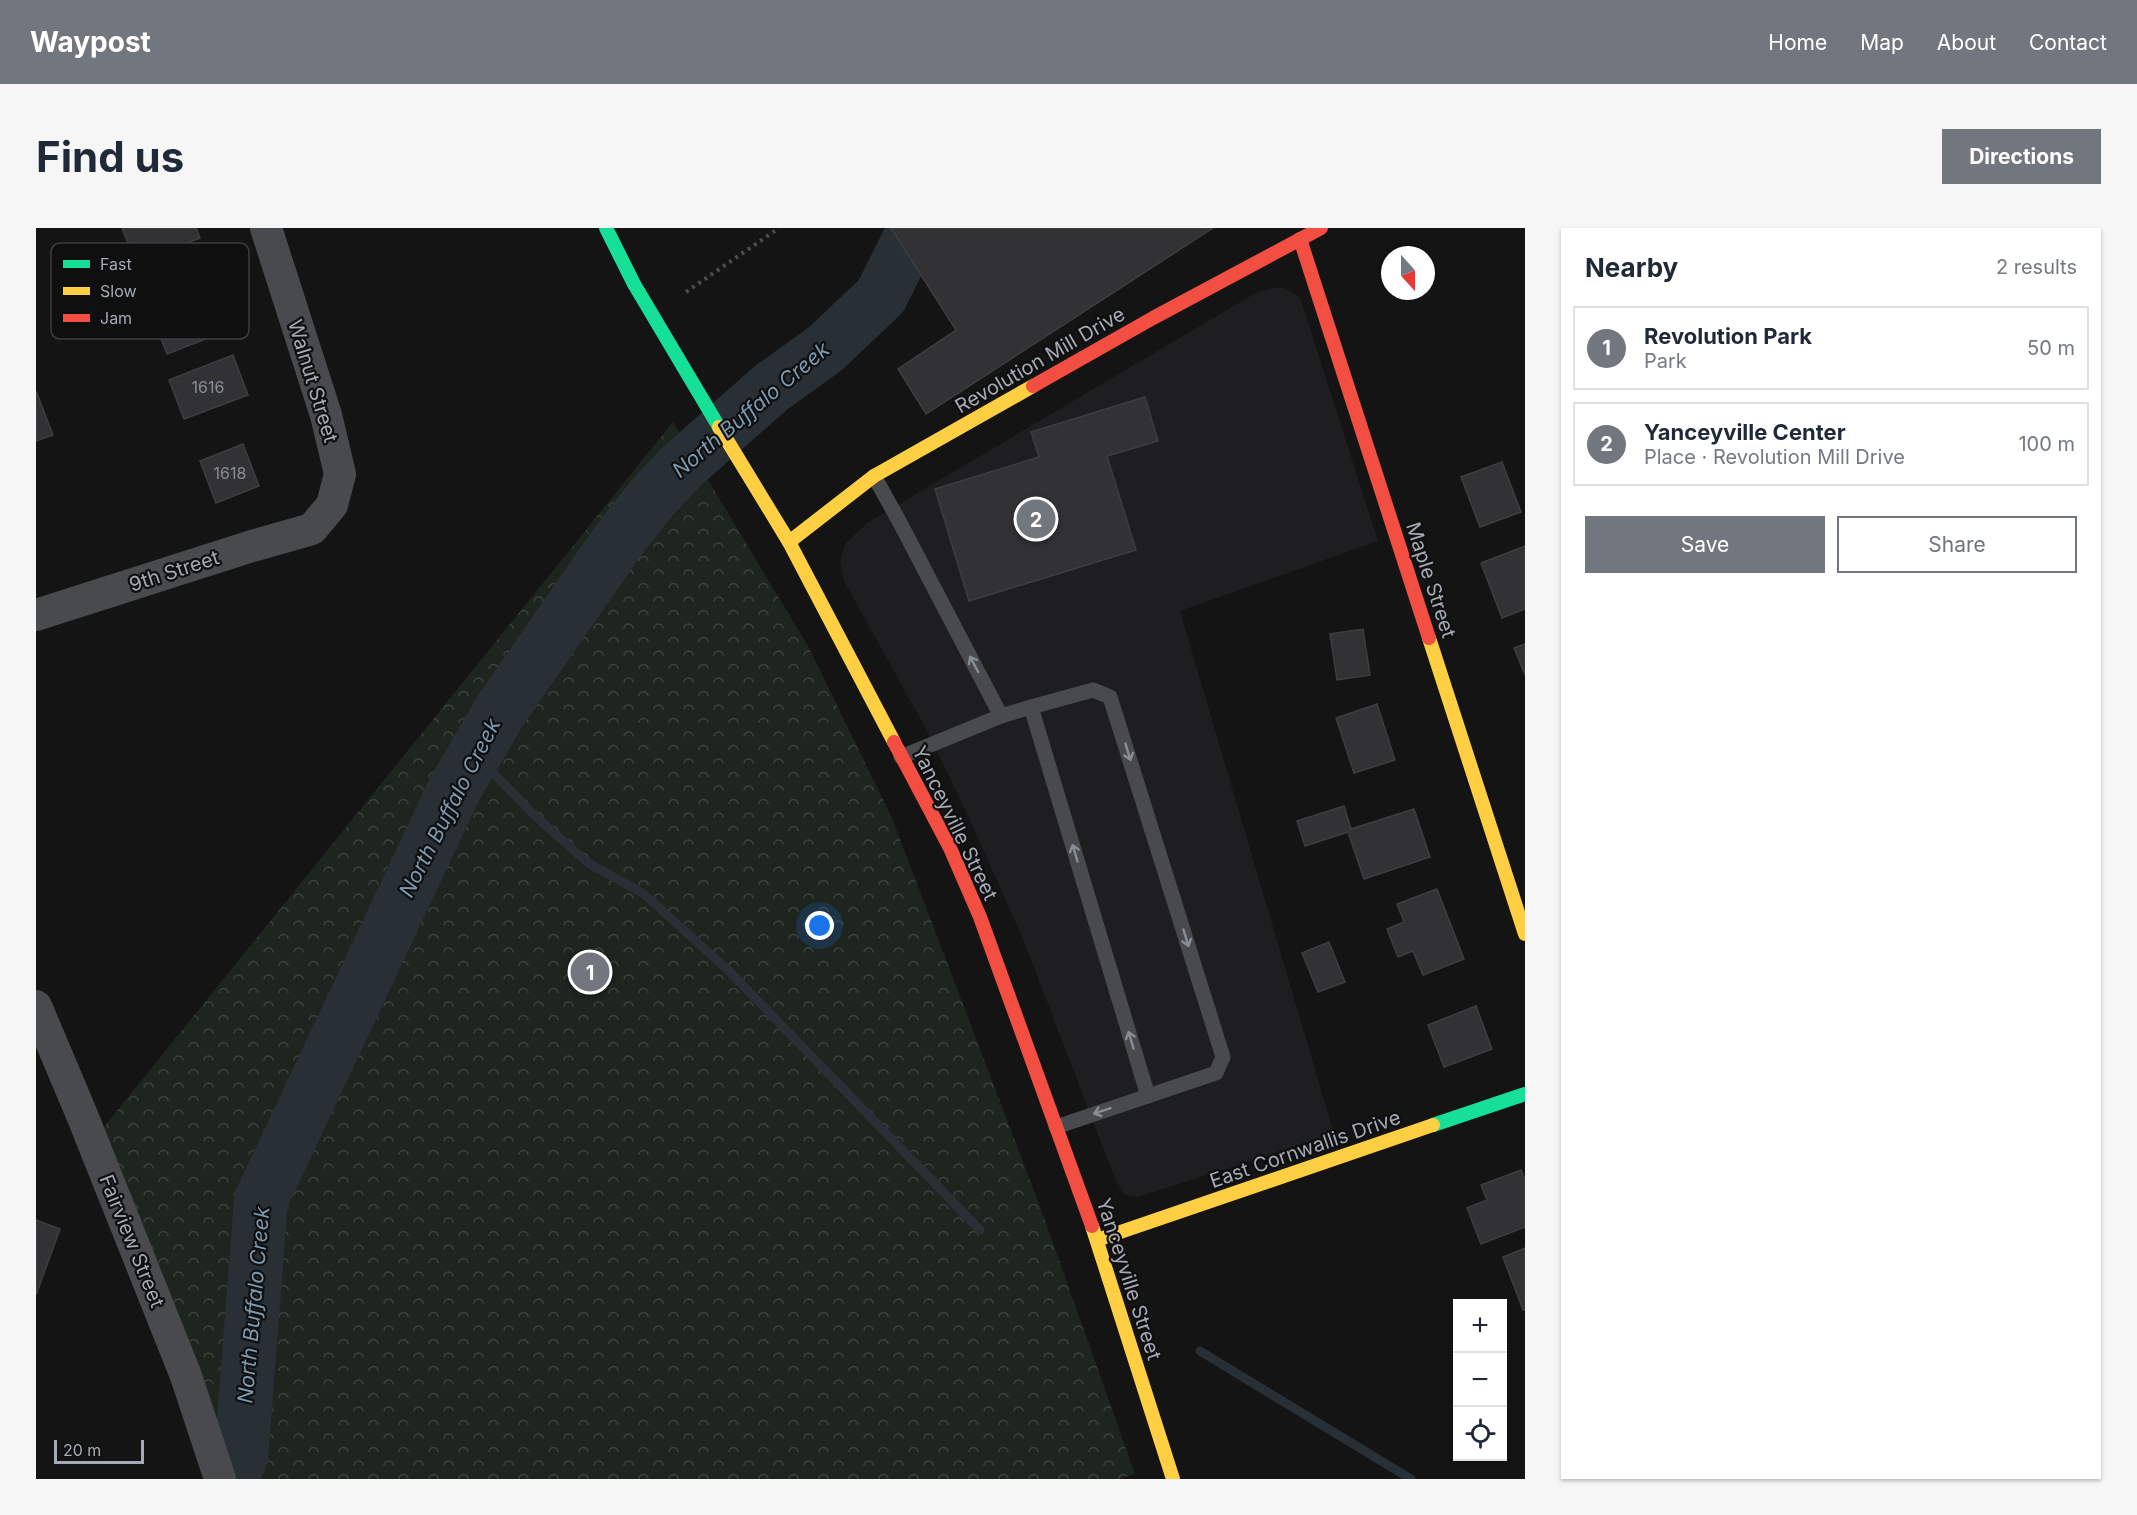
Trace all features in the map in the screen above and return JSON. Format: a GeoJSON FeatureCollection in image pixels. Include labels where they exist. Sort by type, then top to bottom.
{"type":"FeatureCollection","features":[{"type":"Feature","properties":{"kind":"main road","name":"Yanceyville Street"},"geometry":{"type":"LineString","coordinates":[[606,228],[634,284],[677,358],[789,542],[950,848],[980,917],[1097,1240],[1173,1479]]}},
{"type":"Feature","properties":{"kind":"main road","name":"Revolution Mill Drive"},"geometry":{"type":"LineString","coordinates":[[789,542],[874,476],[1153,318],[1321,228]]}},
{"type":"Feature","properties":{"kind":"main road","name":"Maple Street"},"geometry":{"type":"LineString","coordinates":[[1300,239],[1525,934]]}},
{"type":"Feature","properties":{"kind":"main road","name":"East Cornwallis Drive"},"geometry":{"type":"LineString","coordinates":[[1097,1240],[1525,1094]]}},
{"type":"Feature","properties":{"kind":"street","name":"Walnut Street"},"geometry":{"type":"LineString","coordinates":[[266,228],[326,415],[340,474],[332,505],[312,529]]}},
{"type":"Feature","properties":{"kind":"street","name":"9th Street"},"geometry":{"type":"LineString","coordinates":[[36,615],[312,529]]}},
{"type":"Feature","properties":{"kind":"street","name":"Fairview Street"},"geometry":{"type":"LineString","coordinates":[[36,1006],[186,1376],[220,1479]]}},
{"type":"Feature","properties":{"kind":"lane"},"geometry":{"type":"LineString","coordinates":[[874,476],[1001,716]]}},
{"type":"Feature","properties":{"kind":"lane"},"geometry":{"type":"LineString","coordinates":[[902,757],[1001,716],[1031,707],[1093,690],[1110,697],[1223,1057],[1216,1073],[1056,1127]]}},
{"type":"Feature","properties":{"kind":"lane"},"geometry":{"type":"LineString","coordinates":[[1031,707],[1148,1096]]}},
{"type":"Feature","properties":{"kind":"path"},"geometry":{"type":"LineString","coordinates":[[686,292],[779,228]]}},
{"type":"Feature","properties":{"kind":"shaded area"},"geometry":{"type":"Polygon","coordinates":[[[1282,287],[1300,297],[1378,541],[1180,611],[1334,1134],[1138,1197],[1125,1195],[1116,1181],[1023,939],[968,816],[925,727],[844,581],[840,561],[845,544],[867,523],[1259,291],[1282,287]]]}},
{"type":"Feature","properties":{"kind":"green space"},"geometry":{"type":"Polygon","coordinates":[[[673,422],[808,646],[892,818],[1039,1204],[1135,1474],[1119,1479],[227,1479],[186,1376],[104,1127],[673,422]]]}},
{"type":"Feature","properties":{"kind":"building"},"geometry":{"type":"Polygon","coordinates":[[[122,228],[196,228],[200,238],[187,243],[128,243],[122,228]]]}},
{"type":"Feature","properties":{"kind":"building"},"geometry":{"type":"Polygon","coordinates":[[[891,228],[1213,228],[926,414],[898,369],[956,330],[891,228]]]}},
{"type":"Feature","properties":{"kind":"building"},"geometry":{"type":"Polygon","coordinates":[[[161,339],[205,339],[167,354],[161,339]]]}},
{"type":"Feature","properties":{"kind":"building"},"geometry":{"type":"Polygon","coordinates":[[[233,355],[248,395],[184,419],[169,380],[233,355]]]}},
{"type":"Feature","properties":{"kind":"building"},"geometry":{"type":"Polygon","coordinates":[[[36,391],[53,435],[36,441],[36,391]]]}},
{"type":"Feature","properties":{"kind":"building"},"geometry":{"type":"Polygon","coordinates":[[[1145,397],[1158,441],[1107,456],[1136,550],[969,601],[935,489],[1039,457],[1031,432],[1145,397]]]}},
{"type":"Feature","properties":{"kind":"building"},"geometry":{"type":"Polygon","coordinates":[[[243,444],[259,486],[216,503],[200,461],[243,444]]]}},
{"type":"Feature","properties":{"kind":"building"},"geometry":{"type":"Polygon","coordinates":[[[1502,462],[1521,512],[1480,527],[1461,477],[1502,462]]]}},
{"type":"Feature","properties":{"kind":"building"},"geometry":{"type":"Polygon","coordinates":[[[1525,546],[1525,609],[1502,618],[1481,563],[1525,546]]]}},
{"type":"Feature","properties":{"kind":"building"},"geometry":{"type":"Polygon","coordinates":[[[1363,629],[1370,675],[1337,680],[1330,634],[1363,629]]]}},
{"type":"Feature","properties":{"kind":"building"},"geometry":{"type":"Polygon","coordinates":[[[1525,644],[1525,675],[1514,648],[1525,644]]]}},
{"type":"Feature","properties":{"kind":"building"},"geometry":{"type":"Polygon","coordinates":[[[1377,704],[1395,760],[1354,773],[1336,718],[1377,704]]]}},
{"type":"Feature","properties":{"kind":"building"},"geometry":{"type":"Polygon","coordinates":[[[1344,806],[1351,829],[1414,809],[1430,857],[1364,879],[1348,832],[1305,846],[1297,821],[1344,806]]]}},
{"type":"Feature","properties":{"kind":"building"},"geometry":{"type":"Polygon","coordinates":[[[1437,889],[1464,959],[1423,975],[1413,951],[1398,957],[1387,929],[1404,922],[1397,904],[1437,889]]]}},
{"type":"Feature","properties":{"kind":"building"},"geometry":{"type":"Polygon","coordinates":[[[1329,942],[1345,982],[1318,992],[1302,953],[1329,942]]]}},
{"type":"Feature","properties":{"kind":"building"},"geometry":{"type":"Polygon","coordinates":[[[1476,1006],[1492,1049],[1444,1067],[1428,1025],[1476,1006]]]}},
{"type":"Feature","properties":{"kind":"building"},"geometry":{"type":"Polygon","coordinates":[[[1521,1170],[1525,1180],[1525,1227],[1481,1244],[1467,1208],[1487,1200],[1481,1185],[1521,1170]]]}},
{"type":"Feature","properties":{"kind":"building"},"geometry":{"type":"Polygon","coordinates":[[[36,1220],[60,1229],[36,1295],[36,1220]]]}},
{"type":"Feature","properties":{"kind":"building"},"geometry":{"type":"Polygon","coordinates":[[[1525,1248],[1525,1310],[1523,1310],[1503,1257],[1525,1248]]]}},
{"type":"Feature","properties":{"kind":"waterway","name":"North Buffalo Creek"},"geometry":{"type":"LineString","coordinates":[[231,1479],[241,1458],[261,1200],[454,790],[500,711],[618,541],[652,498],[681,467],[772,387],[825,349],[881,296],[915,228]]}},
{"type":"Feature","properties":{"kind":"waterway"},"geometry":{"type":"LineString","coordinates":[[476,755],[534,815],[588,863],[644,894],[729,971],[980,1230]]}},
{"type":"Feature","properties":{"kind":"waterway"},"geometry":{"type":"LineString","coordinates":[[1200,1351],[1411,1479]]}},
{"type":"Feature","properties":{"kind":"traffic: fast"},"geometry":{"type":"LineString","coordinates":[[606,228],[634,284],[719,427]]}},
{"type":"Feature","properties":{"kind":"traffic: fast"},"geometry":{"type":"LineString","coordinates":[[1433,1125],[1525,1094]]}},
{"type":"Feature","properties":{"kind":"traffic: slow"},"geometry":{"type":"LineString","coordinates":[[789,542],[874,476],[1033,386]]}},
{"type":"Feature","properties":{"kind":"traffic: slow"},"geometry":{"type":"LineString","coordinates":[[719,427],[789,542],[894,742]]}},
{"type":"Feature","properties":{"kind":"traffic: slow"},"geometry":{"type":"LineString","coordinates":[[1429,638],[1525,934]]}},
{"type":"Feature","properties":{"kind":"traffic: slow"},"geometry":{"type":"LineString","coordinates":[[1097,1240],[1433,1125]]}},
{"type":"Feature","properties":{"kind":"traffic: slow"},"geometry":{"type":"LineString","coordinates":[[1092,1226],[1173,1479]]}},
{"type":"Feature","properties":{"kind":"traffic: jam"},"geometry":{"type":"LineString","coordinates":[[1033,386],[1153,318],[1321,228]]}},
{"type":"Feature","properties":{"kind":"traffic: jam"},"geometry":{"type":"LineString","coordinates":[[1300,239],[1429,638]]}},
{"type":"Feature","properties":{"kind":"traffic: jam"},"geometry":{"type":"LineString","coordinates":[[894,742],[950,848],[980,917],[1092,1226]]}},
{"type":"Feature","properties":{"kind":"place","name":"Yanceyville Center"},"geometry":{"type":"Point","coordinates":[1036,519]}},
{"type":"Feature","properties":{"kind":"place","name":"Revolution Park"},"geometry":{"type":"Point","coordinates":[590,972]}}]}
